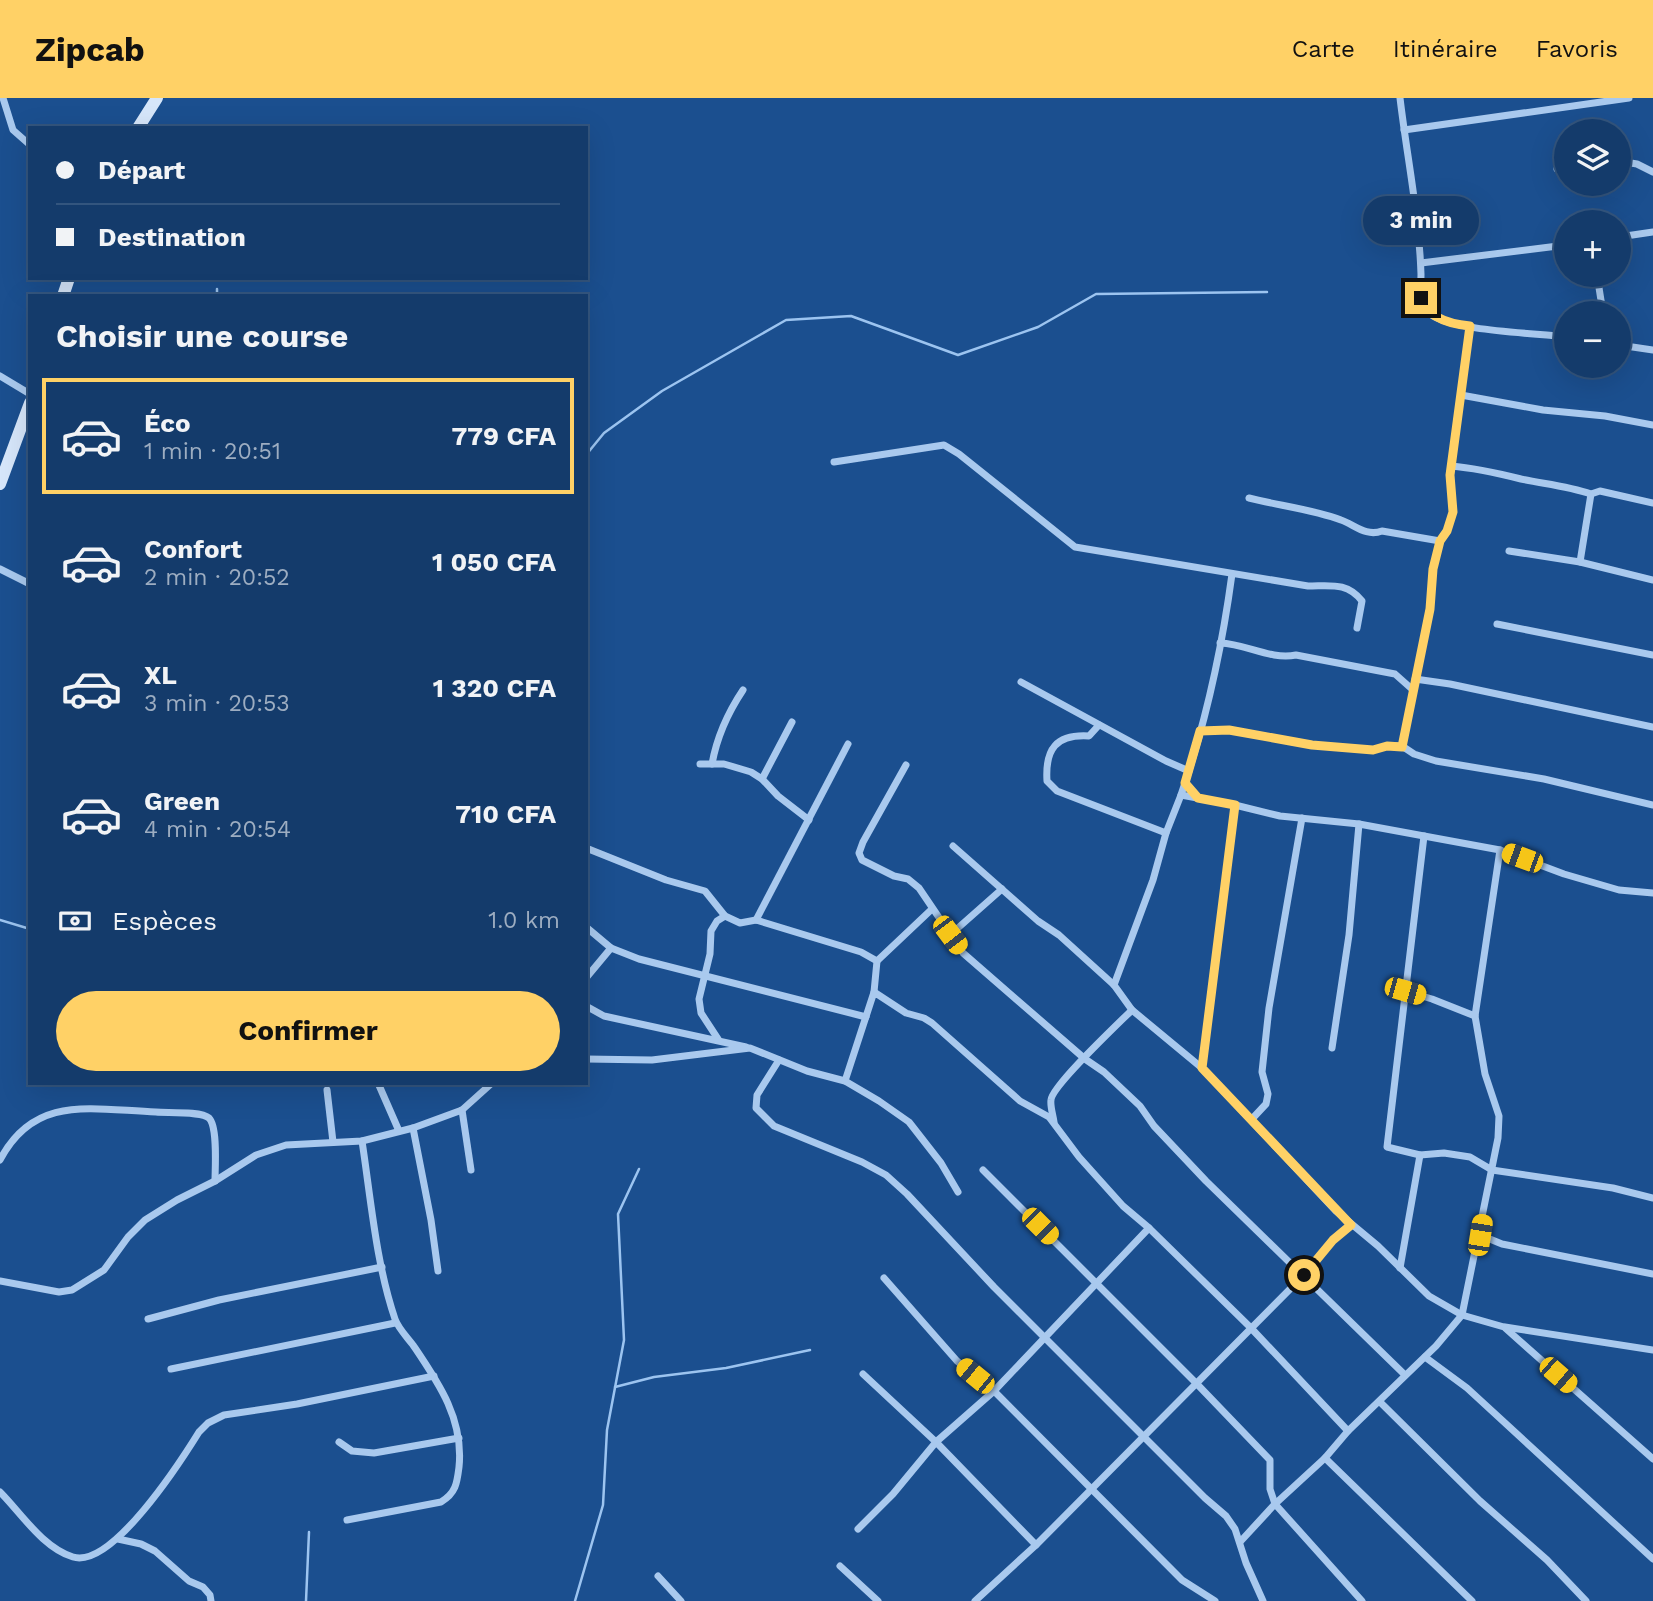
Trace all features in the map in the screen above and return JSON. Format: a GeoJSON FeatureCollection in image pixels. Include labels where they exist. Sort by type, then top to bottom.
{"type":"FeatureCollection","features":[{"type":"Feature","properties":{"kind":"street"},"geometry":{"type":"LineString","coordinates":[[3,98],[13,130],[28,143]]}},
{"type":"Feature","properties":{"kind":"street"},"geometry":{"type":"LineString","coordinates":[[139,126],[157,98]]}},
{"type":"Feature","properties":{"kind":"street"},"geometry":{"type":"LineString","coordinates":[[1400,98],[1413,181],[1421,263],[1421,298],[1424,308],[1431,315],[1470,326],[1554,336]]}},
{"type":"Feature","properties":{"kind":"street"},"geometry":{"type":"LineString","coordinates":[[1404,130],[1629,98]]}},
{"type":"Feature","properties":{"kind":"street"},"geometry":{"type":"LineString","coordinates":[[1631,163],[1653,172]]}},
{"type":"Feature","properties":{"kind":"street"},"geometry":{"type":"LineString","coordinates":[[1631,235],[1653,232]]}},
{"type":"Feature","properties":{"kind":"street"},"geometry":{"type":"LineString","coordinates":[[1421,263],[1554,246]]}},
{"type":"Feature","properties":{"kind":"street"},"geometry":{"type":"LineString","coordinates":[[1402,747],[1431,598],[1433,569],[1440,541],[1447,531],[1453,512],[1451,466],[1470,326]]}},
{"type":"Feature","properties":{"kind":"street"},"geometry":{"type":"LineString","coordinates":[[1631,347],[1653,350]]}},
{"type":"Feature","properties":{"kind":"street"},"geometry":{"type":"LineString","coordinates":[[0,377],[28,393]]}},
{"type":"Feature","properties":{"kind":"street"},"geometry":{"type":"LineString","coordinates":[[1461,395],[1543,410],[1605,415],[1653,425]]}},
{"type":"Feature","properties":{"kind":"street"},"geometry":{"type":"LineString","coordinates":[[0,484],[28,408]]}},
{"type":"Feature","properties":{"kind":"street"},"geometry":{"type":"LineString","coordinates":[[834,462],[944,445],[959,454],[1075,547],[1232,575],[1308,586],[1341,586],[1355,592],[1362,601],[1357,628]]}},
{"type":"Feature","properties":{"kind":"street"},"geometry":{"type":"LineString","coordinates":[[1451,466],[1501,472],[1521,479],[1568,486],[1591,494],[1600,491],[1653,503]]}},
{"type":"Feature","properties":{"kind":"street"},"geometry":{"type":"LineString","coordinates":[[1580,562],[1591,494]]}},
{"type":"Feature","properties":{"kind":"street"},"geometry":{"type":"LineString","coordinates":[[1249,498],[1342,520],[1361,531],[1382,531],[1440,541]]}},
{"type":"Feature","properties":{"kind":"street"},"geometry":{"type":"LineString","coordinates":[[1509,551],[1580,562],[1653,580]]}},
{"type":"Feature","properties":{"kind":"street"},"geometry":{"type":"LineString","coordinates":[[0,569],[28,583]]}},
{"type":"Feature","properties":{"kind":"street"},"geometry":{"type":"LineString","coordinates":[[1114,985],[1189,771],[1220,643],[1232,575]]}},
{"type":"Feature","properties":{"kind":"street"},"geometry":{"type":"LineString","coordinates":[[1497,624],[1653,655]]}},
{"type":"Feature","properties":{"kind":"street"},"geometry":{"type":"LineString","coordinates":[[1220,643],[1243,645],[1285,657],[1296,655],[1395,674],[1413,690]]}},
{"type":"Feature","properties":{"kind":"street"},"geometry":{"type":"LineString","coordinates":[[1415,679],[1653,727]]}},
{"type":"Feature","properties":{"kind":"street"},"geometry":{"type":"LineString","coordinates":[[1021,682],[1189,771]]}},
{"type":"Feature","properties":{"kind":"street"},"geometry":{"type":"LineString","coordinates":[[712,764],[715,743],[722,726],[743,690]]}},
{"type":"Feature","properties":{"kind":"street"},"geometry":{"type":"LineString","coordinates":[[762,779],[792,722]]}},
{"type":"Feature","properties":{"kind":"street"},"geometry":{"type":"LineString","coordinates":[[1099,724],[1089,736],[1066,737],[1053,746],[1046,766],[1047,781],[1057,791],[1166,833]]}},
{"type":"Feature","properties":{"kind":"street"},"geometry":{"type":"LineString","coordinates":[[1200,731],[1229,730],[1312,745],[1373,750],[1387,746],[1402,747],[1436,761],[1544,779],[1653,805]]}},
{"type":"Feature","properties":{"kind":"street"},"geometry":{"type":"LineString","coordinates":[[756,920],[848,744]]}},
{"type":"Feature","properties":{"kind":"street"},"geometry":{"type":"LineString","coordinates":[[700,764],[738,767],[762,779],[778,796],[809,820]]}},
{"type":"Feature","properties":{"kind":"street"},"geometry":{"type":"LineString","coordinates":[[906,765],[880,809],[859,853],[862,860],[894,876],[908,879],[919,888],[964,953],[1140,1106],[1154,1126],[1206,1181],[1405,1376]]}},
{"type":"Feature","properties":{"kind":"street"},"geometry":{"type":"LineString","coordinates":[[1185,783],[1198,798]]}},
{"type":"Feature","properties":{"kind":"street"},"geometry":{"type":"LineString","coordinates":[[1181,795],[1280,816],[1359,824],[1500,850],[1564,874],[1619,890],[1653,893]]}},
{"type":"Feature","properties":{"kind":"street"},"geometry":{"type":"LineString","coordinates":[[1202,1068],[1235,805]]}},
{"type":"Feature","properties":{"kind":"street"},"geometry":{"type":"LineString","coordinates":[[1251,1120],[1266,1104],[1268,1094],[1262,1072],[1269,1008],[1302,818]]}},
{"type":"Feature","properties":{"kind":"street"},"geometry":{"type":"LineString","coordinates":[[1332,1048],[1349,935],[1359,824]]}},
{"type":"Feature","properties":{"kind":"street"},"geometry":{"type":"LineString","coordinates":[[1424,836],[1387,1147],[1420,1155],[1444,1153],[1470,1157],[1492,1170],[1614,1188],[1653,1198]]}},
{"type":"Feature","properties":{"kind":"street"},"geometry":{"type":"LineString","coordinates":[[953,846],[1038,921],[1059,935],[1114,985],[1132,1010],[1202,1068],[1351,1225],[1370,1239],[1429,1296],[1462,1315],[1504,1327],[1653,1350]]}},
{"type":"Feature","properties":{"kind":"street"},"geometry":{"type":"LineString","coordinates":[[588,849],[666,880],[705,891],[725,916],[740,923],[756,920],[862,952],[877,961]]}},
{"type":"Feature","properties":{"kind":"street"},"geometry":{"type":"LineString","coordinates":[[1240,1542],[1275,1504],[1325,1458],[1348,1431],[1425,1357],[1462,1315],[1498,1138],[1499,1116],[1485,1074],[1475,1016],[1500,850]]}},
{"type":"Feature","properties":{"kind":"street"},"geometry":{"type":"LineString","coordinates":[[950,935],[1002,889]]}},
{"type":"Feature","properties":{"kind":"street"},"geometry":{"type":"LineString","coordinates":[[845,1081],[874,992],[877,961],[932,909]]}},
{"type":"Feature","properties":{"kind":"street"},"geometry":{"type":"LineString","coordinates":[[719,1040],[699,1007],[710,954],[711,931],[717,921],[725,916]]}},
{"type":"Feature","properties":{"kind":"street"},"geometry":{"type":"LineString","coordinates":[[588,930],[611,948],[639,959],[866,1017]]}},
{"type":"Feature","properties":{"kind":"street"},"geometry":{"type":"LineString","coordinates":[[588,976],[611,948]]}},
{"type":"Feature","properties":{"kind":"street"},"geometry":{"type":"LineString","coordinates":[[1405,991],[1475,1016]]}},
{"type":"Feature","properties":{"kind":"street"},"geometry":{"type":"LineString","coordinates":[[874,992],[905,1013],[932,1023],[1020,1101],[1049,1117],[1079,1157],[1123,1206],[1250,1327],[1348,1431]]}},
{"type":"Feature","properties":{"kind":"street"},"geometry":{"type":"LineString","coordinates":[[588,1007],[604,1016],[750,1048],[807,1071],[845,1081],[909,1122],[942,1163],[958,1192]]}},
{"type":"Feature","properties":{"kind":"street"},"geometry":{"type":"LineString","coordinates":[[1054,1123],[1051,1101],[1066,1076],[1132,1010]]}},
{"type":"Feature","properties":{"kind":"street"},"geometry":{"type":"LineString","coordinates":[[588,1059],[652,1060],[696,1057],[750,1048]]}},
{"type":"Feature","properties":{"kind":"street"},"geometry":{"type":"LineString","coordinates":[[779,1060],[757,1095],[756,1108],[774,1126],[862,1162],[886,1175],[907,1194],[994,1287],[1226,1517],[1235,1529],[1263,1601]]}},
{"type":"Feature","properties":{"kind":"street"},"geometry":{"type":"LineString","coordinates":[[379,1085],[399,1131]]}},
{"type":"Feature","properties":{"kind":"street"},"geometry":{"type":"LineString","coordinates":[[0,1281],[60,1292],[72,1290],[104,1270],[128,1237],[145,1220],[266,1150],[286,1145],[362,1141],[413,1128],[462,1110],[490,1085]]}},
{"type":"Feature","properties":{"kind":"street"},"geometry":{"type":"LineString","coordinates":[[327,1090],[333,1142]]}},
{"type":"Feature","properties":{"kind":"street"},"geometry":{"type":"LineString","coordinates":[[0,1160],[8,1144],[29,1124],[71,1108],[181,1113],[204,1116],[212,1122],[215,1181]]}},
{"type":"Feature","properties":{"kind":"street"},"geometry":{"type":"LineString","coordinates":[[462,1110],[471,1170]]}},
{"type":"Feature","properties":{"kind":"street"},"geometry":{"type":"LineString","coordinates":[[413,1128],[438,1271]]}},
{"type":"Feature","properties":{"kind":"street"},"geometry":{"type":"LineString","coordinates":[[347,1520],[441,1502],[452,1496],[456,1485],[459,1438],[455,1419],[434,1376],[395,1322],[362,1141]]}},
{"type":"Feature","properties":{"kind":"street"},"geometry":{"type":"LineString","coordinates":[[1400,1268],[1420,1155]]}},
{"type":"Feature","properties":{"kind":"street"},"geometry":{"type":"LineString","coordinates":[[983,1170],[1096,1281],[1270,1460],[1270,1489],[1275,1504],[1362,1601]]}},
{"type":"Feature","properties":{"kind":"street"},"geometry":{"type":"LineString","coordinates":[[975,1601],[1036,1545],[1304,1275],[1333,1240],[1351,1225]]}},
{"type":"Feature","properties":{"kind":"street"},"geometry":{"type":"LineString","coordinates":[[858,1530],[893,1494],[936,1442],[994,1391],[1149,1228]]}},
{"type":"Feature","properties":{"kind":"street"},"geometry":{"type":"LineString","coordinates":[[1480,1235],[1502,1244],[1653,1274]]}},
{"type":"Feature","properties":{"kind":"street"},"geometry":{"type":"LineString","coordinates":[[148,1319],[219,1300],[383,1266]]}},
{"type":"Feature","properties":{"kind":"street"},"geometry":{"type":"LineString","coordinates":[[884,1278],[957,1361],[994,1391],[1182,1580],[1215,1601]]}},
{"type":"Feature","properties":{"kind":"street"},"geometry":{"type":"LineString","coordinates":[[171,1369],[395,1322]]}},
{"type":"Feature","properties":{"kind":"street"},"geometry":{"type":"LineString","coordinates":[[1504,1327],[1653,1459]]}},
{"type":"Feature","properties":{"kind":"street"},"geometry":{"type":"LineString","coordinates":[[1425,1357],[1467,1388],[1653,1559]]}},
{"type":"Feature","properties":{"kind":"street"},"geometry":{"type":"LineString","coordinates":[[863,1374],[936,1442],[1036,1545]]}},
{"type":"Feature","properties":{"kind":"street"},"geometry":{"type":"LineString","coordinates":[[0,1492],[46,1541],[75,1558],[92,1555],[118,1539],[145,1508],[199,1432],[216,1419],[225,1415],[297,1404],[434,1376]]}},
{"type":"Feature","properties":{"kind":"street"},"geometry":{"type":"LineString","coordinates":[[1380,1402],[1480,1501],[1547,1560],[1586,1601]]}},
{"type":"Feature","properties":{"kind":"street"},"geometry":{"type":"LineString","coordinates":[[340,1442],[352,1451],[374,1454],[459,1438]]}},
{"type":"Feature","properties":{"kind":"street"},"geometry":{"type":"LineString","coordinates":[[1325,1458],[1472,1601]]}},
{"type":"Feature","properties":{"kind":"street"},"geometry":{"type":"LineString","coordinates":[[118,1539],[141,1544],[155,1551],[189,1581],[203,1587],[211,1595],[211,1601]]}},
{"type":"Feature","properties":{"kind":"street"},"geometry":{"type":"LineString","coordinates":[[840,1566],[878,1601]]}},
{"type":"Feature","properties":{"kind":"street"},"geometry":{"type":"LineString","coordinates":[[658,1576],[681,1601]]}},
{"type":"Feature","properties":{"kind":"waterway"},"geometry":{"type":"LineString","coordinates":[[217,289],[217,294]]}},
{"type":"Feature","properties":{"kind":"waterway"},"geometry":{"type":"LineString","coordinates":[[588,453],[604,433],[662,391],[786,320],[851,316],[958,355],[1038,327],[1096,294],[1267,292]]}},
{"type":"Feature","properties":{"kind":"waterway"},"geometry":{"type":"LineString","coordinates":[[0,920],[28,928]]}},
{"type":"Feature","properties":{"kind":"waterway"},"geometry":{"type":"LineString","coordinates":[[575,1601],[603,1505],[607,1430],[624,1340],[618,1214],[639,1169]]}},
{"type":"Feature","properties":{"kind":"waterway"},"geometry":{"type":"LineString","coordinates":[[615,1387],[654,1377],[726,1368],[810,1350]]}},
{"type":"Feature","properties":{"kind":"waterway"},"geometry":{"type":"LineString","coordinates":[[306,1601],[309,1532]]}},
{"type":"Feature","properties":{"kind":"route"},"geometry":{"type":"LineString","coordinates":[[1304,1275],[1333,1240],[1351,1225],[1202,1068],[1235,805],[1198,798],[1185,783],[1200,731],[1229,730],[1312,745],[1373,750],[1387,746],[1402,747],[1430,609],[1433,569],[1440,541],[1447,531],[1453,512],[1450,475],[1470,326],[1431,315],[1424,308],[1421,298]]}}]}
